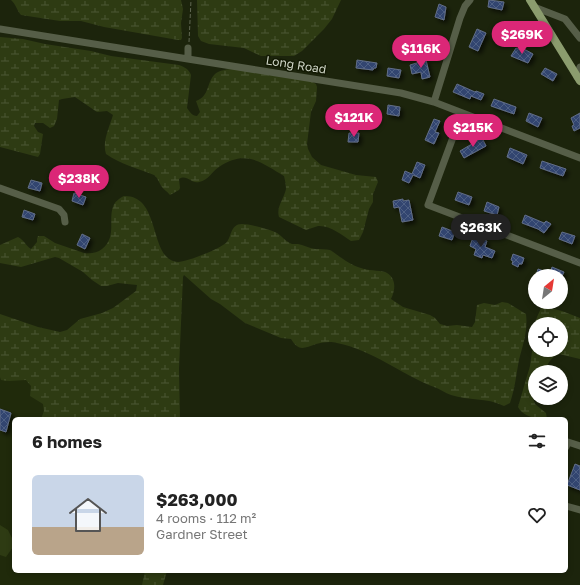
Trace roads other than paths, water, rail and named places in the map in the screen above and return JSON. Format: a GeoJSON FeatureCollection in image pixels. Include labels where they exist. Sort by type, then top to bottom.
{"type":"FeatureCollection","features":[{"type":"Feature","properties":{"kind":"main road"},"geometry":{"type":"LineString","coordinates":[[532,4],[579,79]]}},
{"type":"Feature","properties":{"kind":"street"},"geometry":{"type":"LineString","coordinates":[[434,102],[462,12],[470,0]]}},
{"type":"Feature","properties":{"kind":"street"},"geometry":{"type":"LineString","coordinates":[[532,4],[565,19],[580,38]]}},
{"type":"Feature","properties":{"kind":"street","name":"Long Road"},"geometry":{"type":"LineString","coordinates":[[0,29],[385,90],[434,102],[580,158]]}},
{"type":"Feature","properties":{"kind":"street"},"geometry":{"type":"LineString","coordinates":[[188,48],[188,59]]}},
{"type":"Feature","properties":{"kind":"street"},"geometry":{"type":"LineString","coordinates":[[579,79],[580,67]]}},
{"type":"Feature","properties":{"kind":"street"},"geometry":{"type":"LineString","coordinates":[[462,113],[428,204],[580,263]]}},
{"type":"Feature","properties":{"kind":"street"},"geometry":{"type":"LineString","coordinates":[[0,188],[59,208],[65,222]]}},
{"type":"Feature","properties":{"kind":"street"},"geometry":{"type":"LineString","coordinates":[[568,442],[580,446]]}},
{"type":"Feature","properties":{"kind":"street"},"geometry":{"type":"LineString","coordinates":[[568,507],[580,510]]}}]}
